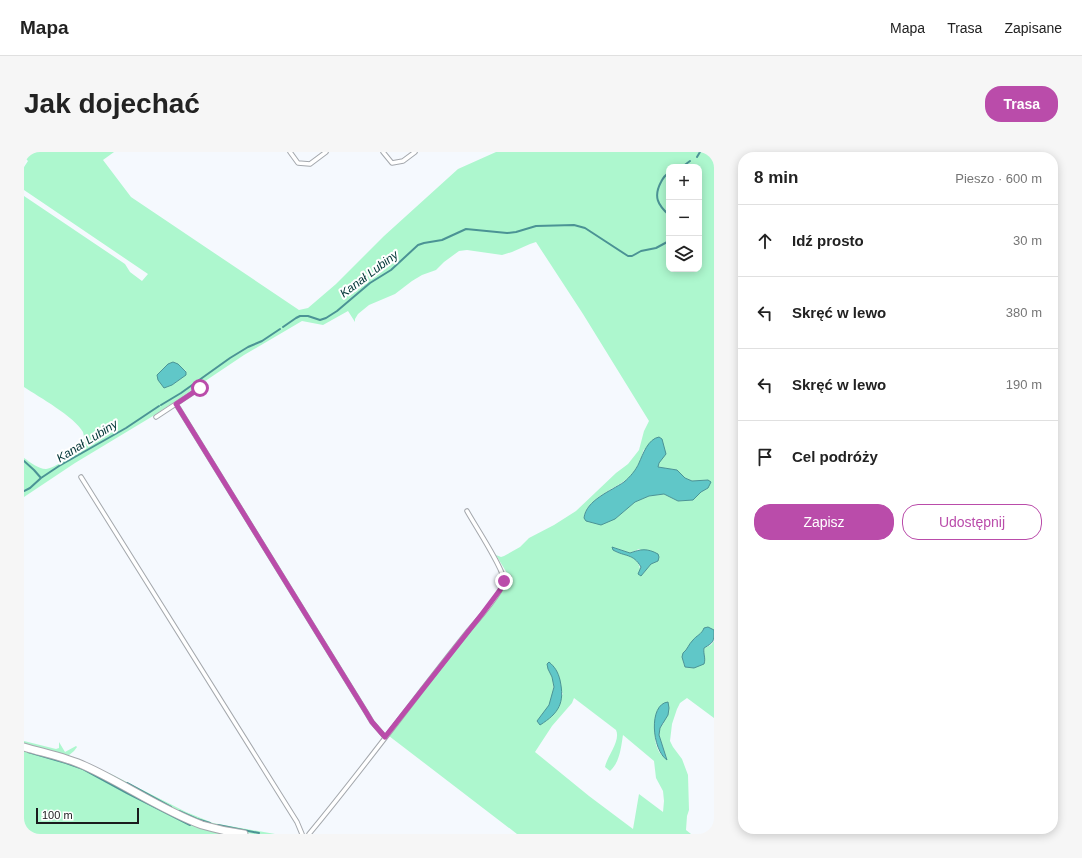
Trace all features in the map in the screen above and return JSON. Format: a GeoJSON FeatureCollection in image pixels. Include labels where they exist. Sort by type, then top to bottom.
{"type":"FeatureCollection","features":[{"type":"Feature","properties":{"kind":"street"},"geometry":{"type":"LineString","coordinates":[[24,747],[68,759],[85,766],[170,810],[201,824],[244,834]]}},
{"type":"Feature","properties":{"kind":"lane"},"geometry":{"type":"LineString","coordinates":[[290,152],[298,162],[310,164],[326,152]]}},
{"type":"Feature","properties":{"kind":"lane"},"geometry":{"type":"LineString","coordinates":[[383,152],[392,163],[403,161],[415,152]]}},
{"type":"Feature","properties":{"kind":"lane"},"geometry":{"type":"LineString","coordinates":[[156,417],[200,388]]}},
{"type":"Feature","properties":{"kind":"lane"},"geometry":{"type":"LineString","coordinates":[[176,404],[372,722],[385,737]]}},
{"type":"Feature","properties":{"kind":"lane"},"geometry":{"type":"LineString","coordinates":[[81,477],[297,822],[302,834]]}},
{"type":"Feature","properties":{"kind":"lane"},"geometry":{"type":"LineString","coordinates":[[467,512],[499,567],[503,577],[503,585]]}},
{"type":"Feature","properties":{"kind":"lane"},"geometry":{"type":"LineString","coordinates":[[309,834],[482,614],[509,577]]}},
{"type":"Feature","properties":{"kind":"green space"},"geometry":{"type":"Polygon","coordinates":[[[24,152],[114,152],[103,160],[131,197],[299,310],[308,308],[336,284],[384,236],[458,169],[496,152],[714,152],[714,630],[712,629],[707,631],[697,637],[684,652],[683,662],[685,667],[692,668],[697,666],[705,656],[703,653],[704,648],[711,645],[714,641],[714,718],[687,698],[680,703],[677,709],[672,724],[670,741],[682,759],[688,775],[689,810],[686,830],[691,834],[517,834],[389,736],[511,580],[496,555],[501,557],[504,556],[520,547],[529,538],[576,511],[616,473],[628,464],[639,450],[644,431],[649,421],[583,314],[536,242],[502,255],[467,250],[459,251],[436,270],[422,275],[395,294],[369,305],[358,314],[355,322],[348,311],[323,325],[302,321],[244,355],[153,416],[75,463],[24,497],[24,458],[40,468],[46,469],[77,453],[81,450],[85,442],[83,432],[73,420],[24,387],[24,196],[125,264],[130,272],[142,281],[148,274],[24,190],[24,167],[28,161],[24,157],[24,152]],[[175,363],[168,364],[157,375],[164,388],[177,382],[186,371],[175,363]],[[644,449],[638,466],[632,475],[591,504],[586,511],[584,518],[615,519],[635,502],[649,496],[664,494],[678,501],[693,500],[701,492],[708,488],[708,480],[692,481],[685,478],[677,470],[658,467],[659,463],[644,449]],[[613,547],[616,552],[631,557],[637,561],[641,576],[651,564],[658,561],[639,549],[630,553],[613,547]],[[548,669],[552,676],[554,686],[553,695],[550,704],[537,721],[563,694],[548,669]],[[574,698],[572,703],[552,726],[535,752],[589,796],[633,829],[639,794],[663,812],[663,791],[656,778],[654,761],[623,735],[618,759],[610,771],[605,767],[617,739],[616,730],[574,698]],[[660,706],[655,727],[656,742],[658,749],[667,759],[659,735],[660,728],[664,723],[660,706]]]}},
{"type":"Feature","properties":{"kind":"green space"},"geometry":{"type":"Polygon","coordinates":[[[24,741],[56,749],[59,748],[59,742],[65,752],[76,746],[77,747],[68,756],[24,745],[24,741]]]}},
{"type":"Feature","properties":{"kind":"green space"},"geometry":{"type":"Polygon","coordinates":[[[24,748],[74,763],[159,807],[234,834],[24,834],[24,748]]]}},
{"type":"Feature","properties":{"kind":"green space"},"geometry":{"type":"Polygon","coordinates":[[[109,773],[186,812],[213,823],[275,834],[254,834],[229,830],[189,818],[109,777],[109,773]]]}},
{"type":"Feature","properties":{"kind":"water"},"geometry":{"type":"Polygon","coordinates":[[[173,362],[178,364],[186,372],[186,375],[172,385],[164,388],[158,380],[157,375],[168,364],[173,362]]]}},
{"type":"Feature","properties":{"kind":"water"},"geometry":{"type":"Polygon","coordinates":[[[659,437],[662,439],[666,454],[659,463],[658,467],[677,470],[685,478],[692,481],[708,480],[711,482],[708,488],[701,492],[693,500],[678,501],[664,494],[649,496],[635,502],[615,519],[601,525],[586,521],[584,518],[589,506],[594,501],[624,482],[633,473],[649,444],[655,438],[659,437]]]}},
{"type":"Feature","properties":{"kind":"water"},"geometry":{"type":"Polygon","coordinates":[[[612,547],[630,553],[641,550],[651,551],[658,554],[658,561],[651,564],[641,576],[638,574],[641,567],[635,559],[613,550],[612,547]]]}},
{"type":"Feature","properties":{"kind":"water"},"geometry":{"type":"Polygon","coordinates":[[[708,627],[714,630],[714,637],[712,643],[704,648],[704,664],[694,668],[685,667],[682,657],[683,653],[704,628],[708,627]]]}},
{"type":"Feature","properties":{"kind":"water"},"geometry":{"type":"Polygon","coordinates":[[[549,662],[556,670],[559,677],[562,695],[556,712],[547,721],[540,725],[537,721],[549,705],[554,687],[547,664],[549,662]]]}},
{"type":"Feature","properties":{"kind":"water"},"geometry":{"type":"Polygon","coordinates":[[[668,702],[668,715],[660,728],[659,735],[667,760],[662,755],[658,747],[654,728],[657,710],[668,702]]]}},
{"type":"Feature","properties":{"kind":"waterway","name":"Kanał Lubiny"},"geometry":{"type":"LineString","coordinates":[[697,157],[700,152]]}},
{"type":"Feature","properties":{"kind":"waterway","name":"Kanał Lubiny"},"geometry":{"type":"LineString","coordinates":[[686,164],[690,161]]}},
{"type":"Feature","properties":{"kind":"waterway","name":"Kanał Lubiny"},"geometry":{"type":"LineString","coordinates":[[666,175],[657,192],[658,200],[666,212]]}},
{"type":"Feature","properties":{"kind":"waterway","name":"Kanał Lubiny"},"geometry":{"type":"LineString","coordinates":[[283,327],[300,316],[308,316],[320,320],[326,318],[337,311],[370,283],[391,270],[418,245],[442,240],[466,229],[507,233],[536,226],[574,225],[585,228],[628,256],[632,256],[641,251],[656,248],[666,243]]}},
{"type":"Feature","properties":{"kind":"waterway","name":"Kanał Lubiny"},"geometry":{"type":"LineString","coordinates":[[161,405],[181,393],[230,358],[248,347],[262,341],[280,329]]}},
{"type":"Feature","properties":{"kind":"waterway","name":"Kanał Lubiny"},"geometry":{"type":"LineString","coordinates":[[24,491],[59,466],[126,428],[159,406]]}},
{"type":"Feature","properties":{"kind":"waterway"},"geometry":{"type":"LineString","coordinates":[[24,461],[41,478]]}},
{"type":"Feature","properties":{"kind":"waterway"},"geometry":{"type":"LineString","coordinates":[[28,752],[83,769],[190,825]]}},
{"type":"Feature","properties":{"kind":"waterway"},"geometry":{"type":"LineString","coordinates":[[127,783],[171,807]]}},
{"type":"Feature","properties":{"kind":"waterway"},"geometry":{"type":"LineString","coordinates":[[179,811],[210,823]]}},
{"type":"Feature","properties":{"kind":"waterway"},"geometry":{"type":"LineString","coordinates":[[218,825],[259,833]]}},
{"type":"Feature","properties":{"kind":"route"},"geometry":{"type":"LineString","coordinates":[[200,388],[176,404],[372,722],[385,737],[482,614],[500,590],[504,581]]}}]}
